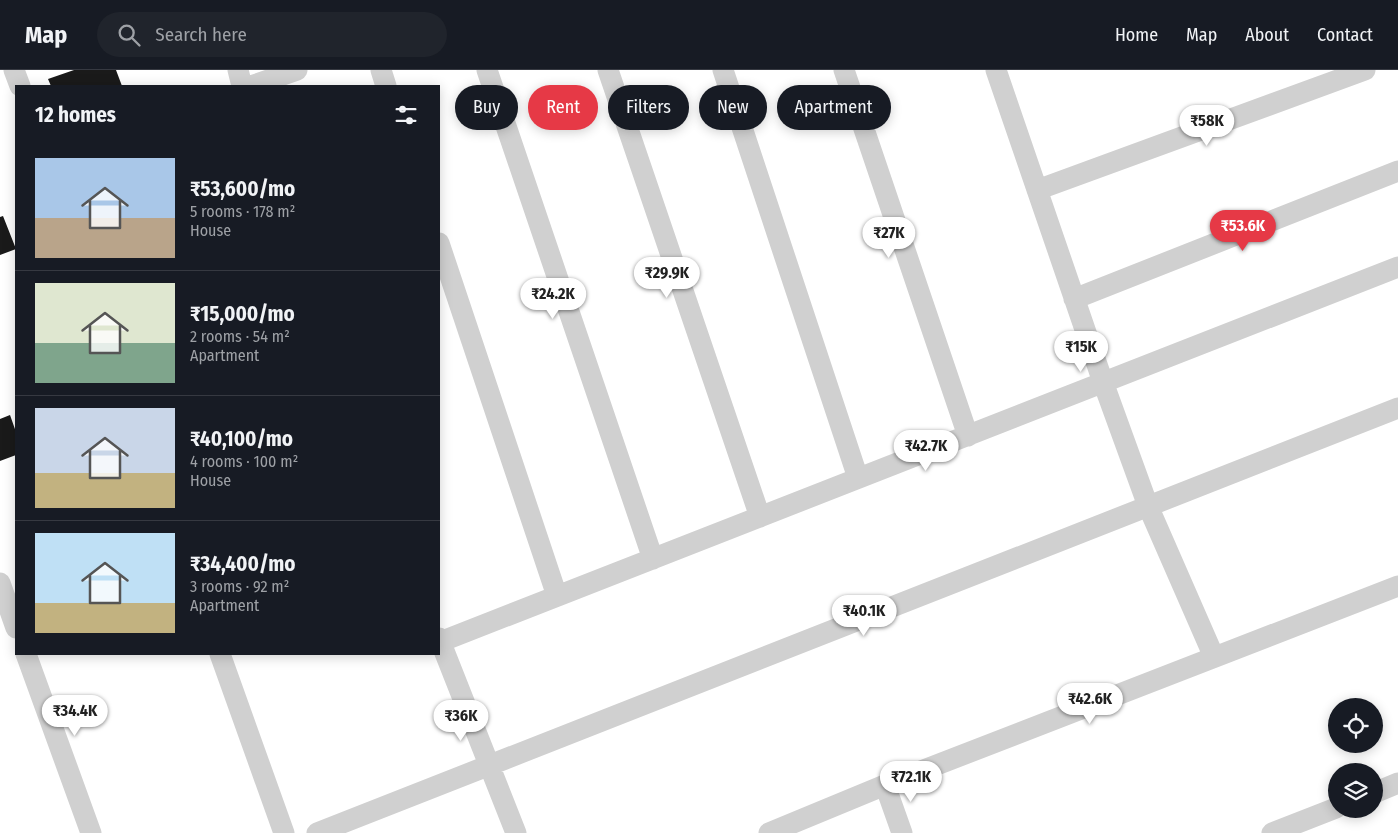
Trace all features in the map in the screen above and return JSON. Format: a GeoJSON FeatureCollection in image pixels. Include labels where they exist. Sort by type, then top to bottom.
{"type":"FeatureCollection","features":[{"type":"Feature","properties":{"kind":"street"},"geometry":{"type":"LineString","coordinates":[[14,70],[20,85]]}},
{"type":"Feature","properties":{"kind":"street"},"geometry":{"type":"LineString","coordinates":[[238,70],[242,85]]}},
{"type":"Feature","properties":{"kind":"street"},"geometry":{"type":"LineString","coordinates":[[254,85],[297,70]]}},
{"type":"Feature","properties":{"kind":"street"},"geometry":{"type":"LineString","coordinates":[[381,70],[386,85]]}},
{"type":"Feature","properties":{"kind":"street"},"geometry":{"type":"LineString","coordinates":[[486,70],[653,559]]}},
{"type":"Feature","properties":{"kind":"street"},"geometry":{"type":"LineString","coordinates":[[608,70],[760,517]]}},
{"type":"Feature","properties":{"kind":"street"},"geometry":{"type":"LineString","coordinates":[[723,70],[858,478]]}},
{"type":"Feature","properties":{"kind":"street"},"geometry":{"type":"LineString","coordinates":[[844,70],[968,436]]}},
{"type":"Feature","properties":{"kind":"street"},"geometry":{"type":"LineString","coordinates":[[996,70],[1074,299],[1148,506],[1214,658]]}},
{"type":"Feature","properties":{"kind":"street"},"geometry":{"type":"LineString","coordinates":[[1037,190],[1365,70]]}},
{"type":"Feature","properties":{"kind":"street"},"geometry":{"type":"LineString","coordinates":[[1074,299],[1398,171]]}},
{"type":"Feature","properties":{"kind":"street"},"geometry":{"type":"LineString","coordinates":[[440,247],[557,596]]}},
{"type":"Feature","properties":{"kind":"street"},"geometry":{"type":"LineString","coordinates":[[516,833],[440,640],[653,559],[1398,267]]}},
{"type":"Feature","properties":{"kind":"street"},"geometry":{"type":"LineString","coordinates":[[317,833],[1398,408]]}},
{"type":"Feature","properties":{"kind":"street"},"geometry":{"type":"LineString","coordinates":[[0,583],[15,625]]}},
{"type":"Feature","properties":{"kind":"street"},"geometry":{"type":"LineString","coordinates":[[769,833],[886,785],[1398,586]]}},
{"type":"Feature","properties":{"kind":"street"},"geometry":{"type":"LineString","coordinates":[[26,655],[91,833]]}},
{"type":"Feature","properties":{"kind":"street"},"geometry":{"type":"LineString","coordinates":[[220,655],[284,833]]}},
{"type":"Feature","properties":{"kind":"street"},"geometry":{"type":"LineString","coordinates":[[1383,789],[1398,783]]}},
{"type":"Feature","properties":{"kind":"street"},"geometry":{"type":"LineString","coordinates":[[886,785],[902,833]]}},
{"type":"Feature","properties":{"kind":"street"},"geometry":{"type":"LineString","coordinates":[[1272,833],[1328,811]]}},
{"type":"Feature","properties":{"kind":"building"},"geometry":{"type":"Polygon","coordinates":[[[74,70],[116,70],[122,85],[51,85],[48,79],[74,70]]]}},
{"type":"Feature","properties":{"kind":"building"},"geometry":{"type":"Polygon","coordinates":[[[3,216],[15,249],[0,255],[0,217],[3,216]]]}},
{"type":"Feature","properties":{"kind":"building"},"geometry":{"type":"Polygon","coordinates":[[[10,415],[15,429],[15,455],[0,461],[0,419],[10,415]]]}}]}
